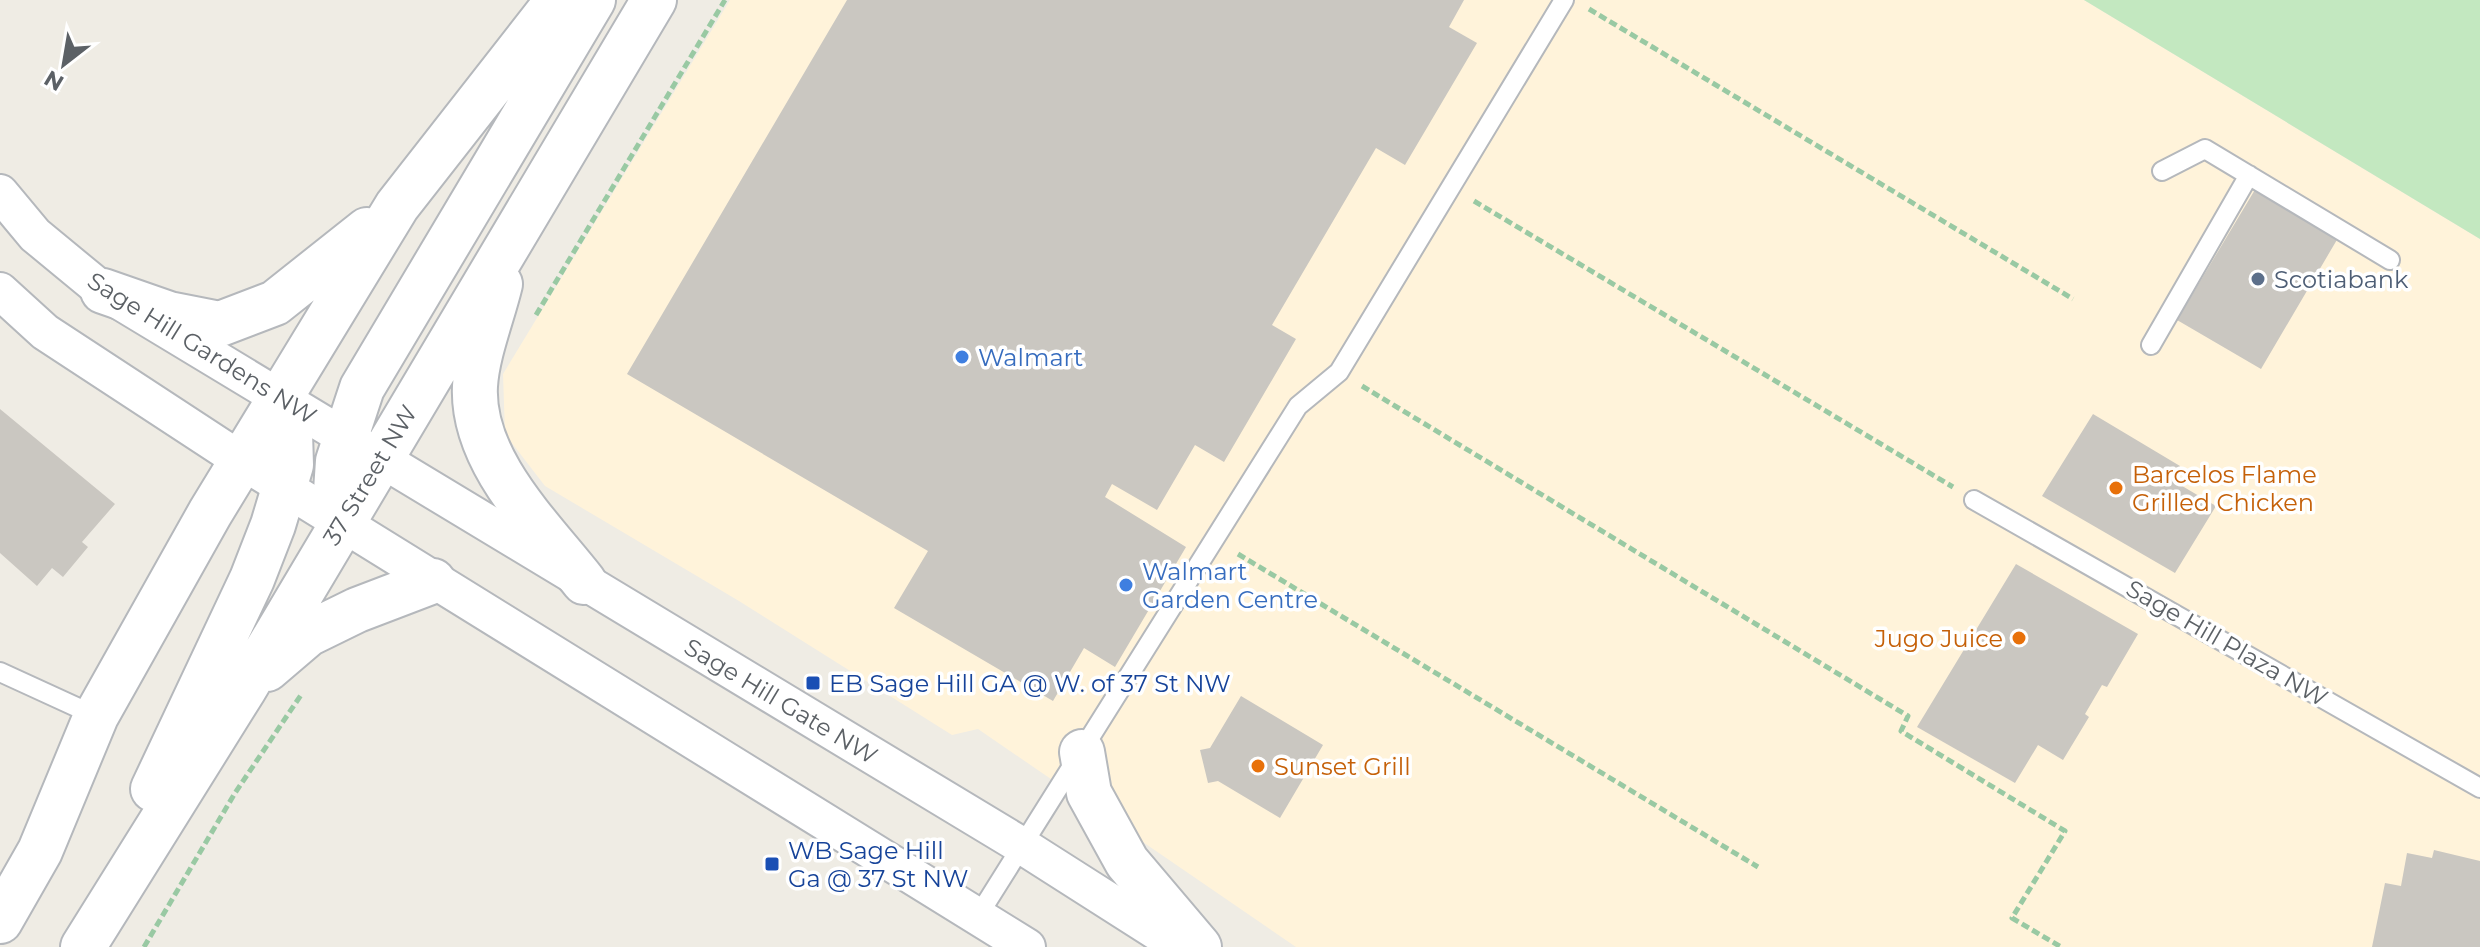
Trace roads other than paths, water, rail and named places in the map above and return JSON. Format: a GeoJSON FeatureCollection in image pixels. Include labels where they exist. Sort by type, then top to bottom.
{"type":"FeatureCollection","features":[{"type":"Feature","properties":{"kind":"street"},"geometry":{"type":"LineString","coordinates":[[0,863],[96,716],[242,461],[397,206],[558,0]]}},
{"type":"Feature","properties":{"kind":"street"},"geometry":{"type":"LineString","coordinates":[[362,447],[362,388],[593,0]]}},
{"type":"Feature","properties":{"kind":"street","name":"37 Street NW"},"geometry":{"type":"LineString","coordinates":[[81,947],[244,689],[341,524],[362,447],[512,239],[654,0]]}},
{"type":"Feature","properties":{"kind":"street","name":"Sage Hill Gardens NW"},"geometry":{"type":"LineString","coordinates":[[0,193],[35,235],[103,291],[362,447]]}},
{"type":"Feature","properties":{"kind":"street"},"geometry":{"type":"LineString","coordinates":[[103,291],[169,314],[220,324],[275,303],[320,271],[397,206]]}},
{"type":"Feature","properties":{"kind":"street"},"geometry":{"type":"LineString","coordinates":[[512,239],[475,383],[475,407],[481,435],[497,465],[584,582]]}},
{"type":"Feature","properties":{"kind":"street"},"geometry":{"type":"LineString","coordinates":[[0,291],[45,332],[242,461],[1027,947]]}},
{"type":"Feature","properties":{"kind":"street"},"geometry":{"type":"LineString","coordinates":[[81,947],[252,579],[291,465],[290,433],[280,397]]}},
{"type":"Feature","properties":{"kind":"street","name":"Sage Hill Gate NW"},"geometry":{"type":"LineString","coordinates":[[362,447],[1024,847],[1181,947]]}},
{"type":"Feature","properties":{"kind":"street"},"geometry":{"type":"LineString","coordinates":[[244,689],[308,634],[357,610],[433,581]]}},
{"type":"Feature","properties":{"kind":"street"},"geometry":{"type":"LineString","coordinates":[[0,921],[40,851],[96,716]]}},
{"type":"Feature","properties":{"kind":"street"},"geometry":{"type":"LineString","coordinates":[[1082,752],[1089,793],[1127,862],[1199,947]]}},
{"type":"Feature","properties":{"kind":"lane"},"geometry":{"type":"LineString","coordinates":[[978,916],[1298,406],[1339,372],[1564,0]]}},
{"type":"Feature","properties":{"kind":"lane"},"geometry":{"type":"LineString","coordinates":[[2162,171],[2205,149],[2390,260]]}},
{"type":"Feature","properties":{"kind":"lane"},"geometry":{"type":"LineString","coordinates":[[2151,345],[2249,175]]}},
{"type":"Feature","properties":{"kind":"lane","name":"Sage Hill Plaza NW"},"geometry":{"type":"LineString","coordinates":[[1974,500],[2480,788]]}},
{"type":"Feature","properties":{"kind":"lane"},"geometry":{"type":"LineString","coordinates":[[0,672],[96,716]]}},
{"type":"Feature","properties":{"kind":"place","name":"Scotiabank"},"geometry":{"type":"Point","coordinates":[2258,279]}},
{"type":"Feature","properties":{"kind":"place","name":"Walmart"},"geometry":{"type":"Point","coordinates":[962,357]}},
{"type":"Feature","properties":{"kind":"place","name":"Barcelos Flame Grilled Chicken"},"geometry":{"type":"Point","coordinates":[2116,488]}},
{"type":"Feature","properties":{"kind":"place","name":"Walmart Garden Centre"},"geometry":{"type":"Point","coordinates":[1126,585]}},
{"type":"Feature","properties":{"kind":"place","name":"Jugo Juice"},"geometry":{"type":"Point","coordinates":[2019,638]}},
{"type":"Feature","properties":{"kind":"place","name":"EB Sage Hill GA @ W. of 37 St NW"},"geometry":{"type":"Point","coordinates":[813,683]}},
{"type":"Feature","properties":{"kind":"place","name":"Sunset Grill"},"geometry":{"type":"Point","coordinates":[1258,766]}},
{"type":"Feature","properties":{"kind":"place","name":"WB Sage Hill Ga @ 37 St NW"},"geometry":{"type":"Point","coordinates":[772,864]}}]}
